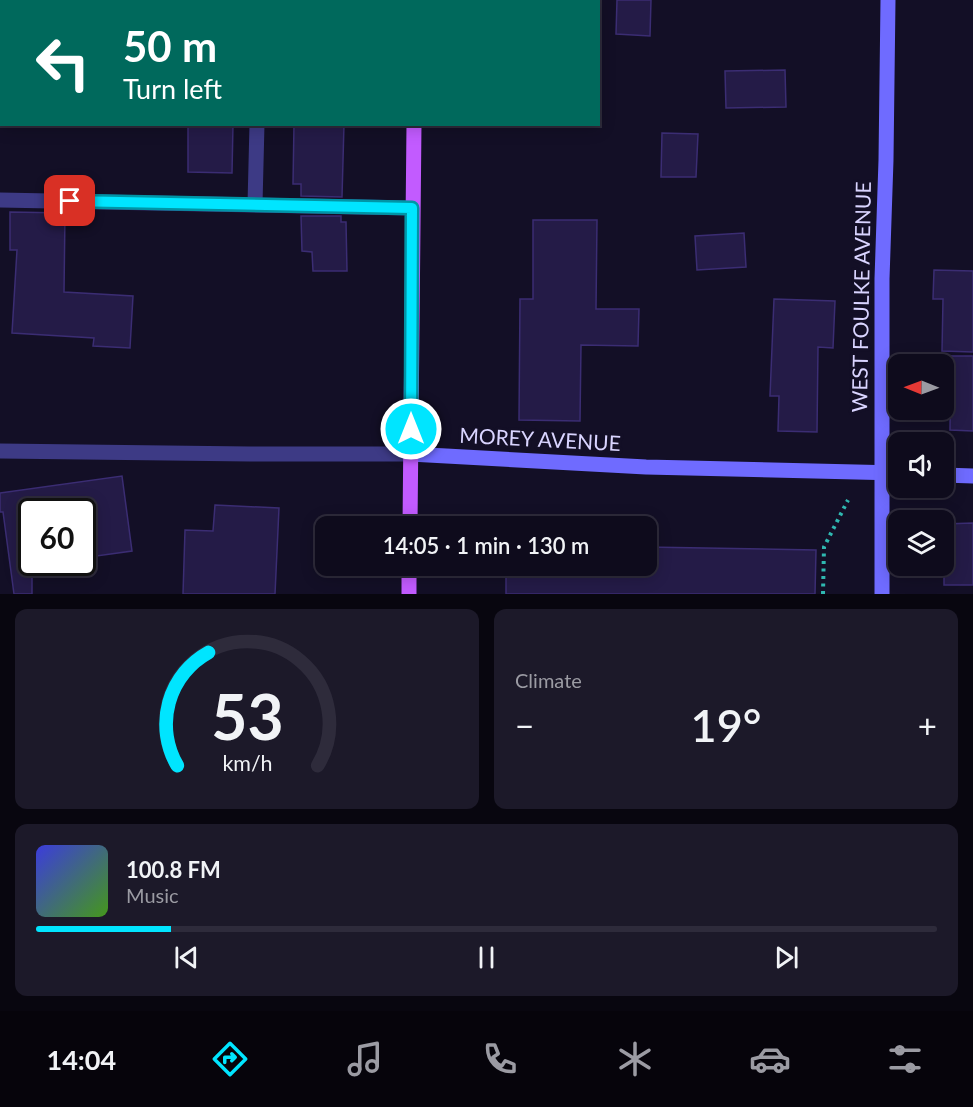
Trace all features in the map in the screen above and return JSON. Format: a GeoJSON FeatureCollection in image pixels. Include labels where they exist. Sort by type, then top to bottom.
{"type":"FeatureCollection","features":[{"type":"Feature","properties":{"kind":"main road"},"geometry":{"type":"LineString","coordinates":[[410,516],[414,126]]}},
{"type":"Feature","properties":{"kind":"main road"},"geometry":{"type":"LineString","coordinates":[[409,576],[409,594]]}},
{"type":"Feature","properties":{"kind":"street","name":"WEST FOULKE AVENUE"},"geometry":{"type":"LineString","coordinates":[[882,594],[882,279],[888,0]]}},
{"type":"Feature","properties":{"kind":"street"},"geometry":{"type":"LineString","coordinates":[[255,204],[257,126]]}},
{"type":"Feature","properties":{"kind":"street"},"geometry":{"type":"LineString","coordinates":[[0,200],[412,208]]}},
{"type":"Feature","properties":{"kind":"street","name":"MOREY AVENUE"},"geometry":{"type":"LineString","coordinates":[[0,451],[410,454],[646,466],[888,473]]}},
{"type":"Feature","properties":{"kind":"street"},"geometry":{"type":"LineString","coordinates":[[954,475],[973,476]]}},
{"type":"Feature","properties":{"kind":"path"},"geometry":{"type":"LineString","coordinates":[[823,594],[824,547],[848,500]]}},
{"type":"Feature","properties":{"kind":"building"},"geometry":{"type":"Polygon","coordinates":[[[617,0],[651,0],[650,36],[616,34],[617,0]]]}},
{"type":"Feature","properties":{"kind":"building"},"geometry":{"type":"Polygon","coordinates":[[[785,70],[786,107],[726,108],[725,71],[785,70]]]}},
{"type":"Feature","properties":{"kind":"building"},"geometry":{"type":"Polygon","coordinates":[[[188,126],[233,126],[232,173],[188,172],[188,126]]]}},
{"type":"Feature","properties":{"kind":"building"},"geometry":{"type":"Polygon","coordinates":[[[294,126],[344,126],[342,197],[301,196],[301,184],[293,184],[294,126]]]}},
{"type":"Feature","properties":{"kind":"building"},"geometry":{"type":"Polygon","coordinates":[[[662,133],[698,134],[696,177],[661,177],[662,133]]]}},
{"type":"Feature","properties":{"kind":"building"},"geometry":{"type":"Polygon","coordinates":[[[10,212],[65,213],[64,292],[133,296],[130,348],[93,346],[94,338],[12,333],[17,250],[10,250],[10,212]]]}},
{"type":"Feature","properties":{"kind":"building"},"geometry":{"type":"Polygon","coordinates":[[[301,216],[341,216],[341,222],[346,222],[347,271],[313,271],[312,252],[302,251],[301,216]]]}},
{"type":"Feature","properties":{"kind":"building"},"geometry":{"type":"Polygon","coordinates":[[[533,220],[597,220],[596,309],[639,309],[638,346],[581,345],[580,421],[519,420],[520,299],[533,299],[533,220]]]}},
{"type":"Feature","properties":{"kind":"building"},"geometry":{"type":"Polygon","coordinates":[[[744,233],[746,267],[697,270],[695,236],[744,233]]]}},
{"type":"Feature","properties":{"kind":"building"},"geometry":{"type":"Polygon","coordinates":[[[934,270],[973,271],[973,352],[942,351],[943,299],[933,299],[934,270]]]}},
{"type":"Feature","properties":{"kind":"building"},"geometry":{"type":"Polygon","coordinates":[[[774,299],[835,301],[833,348],[818,347],[817,432],[778,431],[779,396],[770,396],[774,299]]]}},
{"type":"Feature","properties":{"kind":"building"},"geometry":{"type":"Polygon","coordinates":[[[954,356],[973,356],[973,431],[950,430],[950,420],[954,420],[954,356]]]}},
{"type":"Feature","properties":{"kind":"building"},"geometry":{"type":"Polygon","coordinates":[[[122,476],[132,551],[96,556],[96,498],[18,498],[18,576],[32,576],[32,594],[14,594],[3,512],[0,512],[0,493],[122,476]]]}},
{"type":"Feature","properties":{"kind":"building"},"geometry":{"type":"Polygon","coordinates":[[[215,505],[279,508],[275,594],[183,594],[185,530],[213,531],[215,505]]]}},
{"type":"Feature","properties":{"kind":"building"},"geometry":{"type":"Polygon","coordinates":[[[973,523],[973,585],[944,585],[944,576],[954,576],[954,524],[973,523]]]}},
{"type":"Feature","properties":{"kind":"building"},"geometry":{"type":"Polygon","coordinates":[[[657,547],[816,550],[815,594],[506,594],[506,576],[657,576],[657,547]]]}},
{"type":"Feature","properties":{"kind":"route"},"geometry":{"type":"LineString","coordinates":[[70,201],[412,208],[411,429]]}}]}
